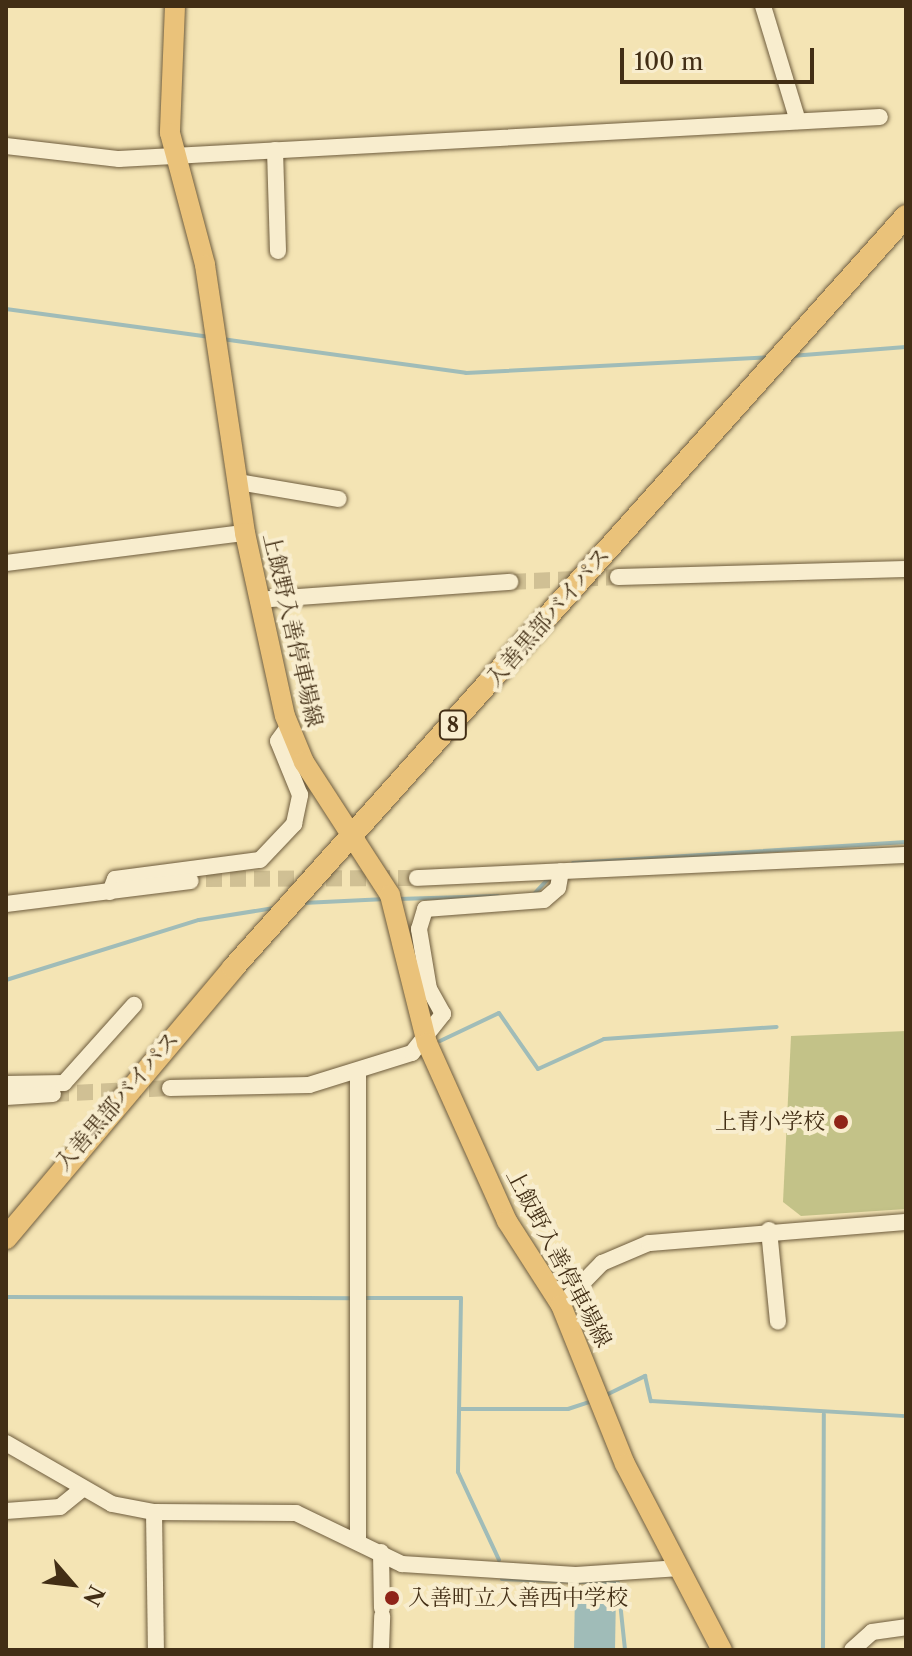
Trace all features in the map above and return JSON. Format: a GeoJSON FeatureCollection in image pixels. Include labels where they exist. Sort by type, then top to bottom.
{"type":"FeatureCollection","features":[{"type":"Feature","properties":{"kind":"highway","name":"入善黒部バイパス"},"geometry":{"type":"LineString","coordinates":[[6,1238],[65,1160],[906,216]]}},
{"type":"Feature","properties":{"kind":"main road","name":"上飯野入善停車場線"},"geometry":{"type":"LineString","coordinates":[[175,6],[174,156],[205,265],[245,533],[289,726],[351,837],[390,895],[427,1043],[507,1221],[561,1305],[625,1464],[722,1650]]}},
{"type":"Feature","properties":{"kind":"street"},"geometry":{"type":"LineString","coordinates":[[763,6],[798,121]]}},
{"type":"Feature","properties":{"kind":"street"},"geometry":{"type":"LineString","coordinates":[[6,146],[119,159],[880,117]]}},
{"type":"Feature","properties":{"kind":"street"},"geometry":{"type":"LineString","coordinates":[[275,150],[278,251]]}},
{"type":"Feature","properties":{"kind":"street"},"geometry":{"type":"LineString","coordinates":[[238,482],[339,499]]}},
{"type":"Feature","properties":{"kind":"street"},"geometry":{"type":"LineString","coordinates":[[6,563],[245,533]]}},
{"type":"Feature","properties":{"kind":"street"},"geometry":{"type":"LineString","coordinates":[[618,577],[906,569]]}},
{"type":"Feature","properties":{"kind":"street"},"geometry":{"type":"LineString","coordinates":[[258,600],[510,582]]}},
{"type":"Feature","properties":{"kind":"street"},"geometry":{"type":"LineString","coordinates":[[110,892],[115,879],[260,860],[294,824],[300,795],[278,741],[289,726]]}},
{"type":"Feature","properties":{"kind":"street"},"geometry":{"type":"LineString","coordinates":[[417,878],[906,855]]}},
{"type":"Feature","properties":{"kind":"street"},"geometry":{"type":"LineString","coordinates":[[170,1088],[309,1085],[358,1072],[427,1043],[443,1014],[429,989],[419,929],[425,909],[544,900],[558,888],[561,871]]}},
{"type":"Feature","properties":{"kind":"street"},"geometry":{"type":"LineString","coordinates":[[6,904],[206,879]]}},
{"type":"Feature","properties":{"kind":"street"},"geometry":{"type":"LineString","coordinates":[[6,1084],[64,1083],[134,1005]]}},
{"type":"Feature","properties":{"kind":"street"},"geometry":{"type":"LineString","coordinates":[[358,1072],[358,1539]]}},
{"type":"Feature","properties":{"kind":"street"},"geometry":{"type":"LineString","coordinates":[[6,1097],[53,1094]]}},
{"type":"Feature","properties":{"kind":"street"},"geometry":{"type":"LineString","coordinates":[[561,1305],[620,1253],[678,1237],[906,1222]]}},
{"type":"Feature","properties":{"kind":"street"},"geometry":{"type":"LineString","coordinates":[[769,1230],[778,1322]]}},
{"type":"Feature","properties":{"kind":"street"},"geometry":{"type":"LineString","coordinates":[[6,1443],[81,1490],[154,1512],[296,1513],[381,1552],[428,1568],[576,1575],[680,1568]]}},
{"type":"Feature","properties":{"kind":"street"},"geometry":{"type":"LineString","coordinates":[[6,1511],[60,1507],[81,1490]]}},
{"type":"Feature","properties":{"kind":"street"},"geometry":{"type":"LineString","coordinates":[[154,1512],[156,1650]]}},
{"type":"Feature","properties":{"kind":"street"},"geometry":{"type":"LineString","coordinates":[[381,1552],[381,1650]]}},
{"type":"Feature","properties":{"kind":"street"},"geometry":{"type":"LineString","coordinates":[[852,1650],[872,1632],[906,1627]]}},
{"type":"Feature","properties":{"kind":"shaded area"},"geometry":{"type":"Polygon","coordinates":[[[906,1031],[906,1209],[801,1216],[783,1202],[791,1036],[906,1031]]]}},
{"type":"Feature","properties":{"kind":"water"},"geometry":{"type":"Polygon","coordinates":[[[575,1592],[616,1593],[615,1649],[574,1648],[575,1592]]]}},
{"type":"Feature","properties":{"kind":"waterway"},"geometry":{"type":"LineString","coordinates":[[6,309],[210,337]]}},
{"type":"Feature","properties":{"kind":"waterway"},"geometry":{"type":"LineString","coordinates":[[222,339],[466,373],[767,357]]}},
{"type":"Feature","properties":{"kind":"waterway"},"geometry":{"type":"LineString","coordinates":[[791,356],[906,347]]}},
{"type":"Feature","properties":{"kind":"waterway"},"geometry":{"type":"LineString","coordinates":[[573,863],[906,842]]}},
{"type":"Feature","properties":{"kind":"waterway"},"geometry":{"type":"LineString","coordinates":[[534,894],[550,877]]}},
{"type":"Feature","properties":{"kind":"waterway"},"geometry":{"type":"LineString","coordinates":[[398,899],[498,896]]}},
{"type":"Feature","properties":{"kind":"waterway"},"geometry":{"type":"LineString","coordinates":[[303,903],[386,899]]}},
{"type":"Feature","properties":{"kind":"waterway"},"geometry":{"type":"LineString","coordinates":[[6,980],[199,920],[274,908]]}},
{"type":"Feature","properties":{"kind":"waterway"},"geometry":{"type":"LineString","coordinates":[[440,1041],[499,1013],[538,1069],[604,1039],[777,1027]]}},
{"type":"Feature","properties":{"kind":"waterway"},"geometry":{"type":"LineString","coordinates":[[6,1297],[356,1298]]}},
{"type":"Feature","properties":{"kind":"waterway"},"geometry":{"type":"LineString","coordinates":[[364,1298],[461,1298],[458,1472],[499,1560]]}},
{"type":"Feature","properties":{"kind":"waterway"},"geometry":{"type":"LineString","coordinates":[[604,1396],[645,1376],[651,1401],[906,1416]]}},
{"type":"Feature","properties":{"kind":"waterway"},"geometry":{"type":"LineString","coordinates":[[461,1409],[568,1409],[593,1401]]}},
{"type":"Feature","properties":{"kind":"waterway"},"geometry":{"type":"LineString","coordinates":[[823,1650],[824,1414]]}},
{"type":"Feature","properties":{"kind":"waterway"},"geometry":{"type":"LineString","coordinates":[[502,1579],[618,1583],[625,1650]]}},
{"type":"Feature","properties":{"kind":"tunnel"},"geometry":{"type":"LineString","coordinates":[[510,582],[618,577]]}},
{"type":"Feature","properties":{"kind":"tunnel"},"geometry":{"type":"LineString","coordinates":[[206,879],[417,878]]}},
{"type":"Feature","properties":{"kind":"tunnel"},"geometry":{"type":"LineString","coordinates":[[53,1094],[170,1088]]}},
{"type":"Feature","properties":{"kind":"place","name":"上青小学校"},"geometry":{"type":"Point","coordinates":[841,1122]}},
{"type":"Feature","properties":{"kind":"place","name":"入善町立入善西中学校"},"geometry":{"type":"Point","coordinates":[392,1598]}}]}
